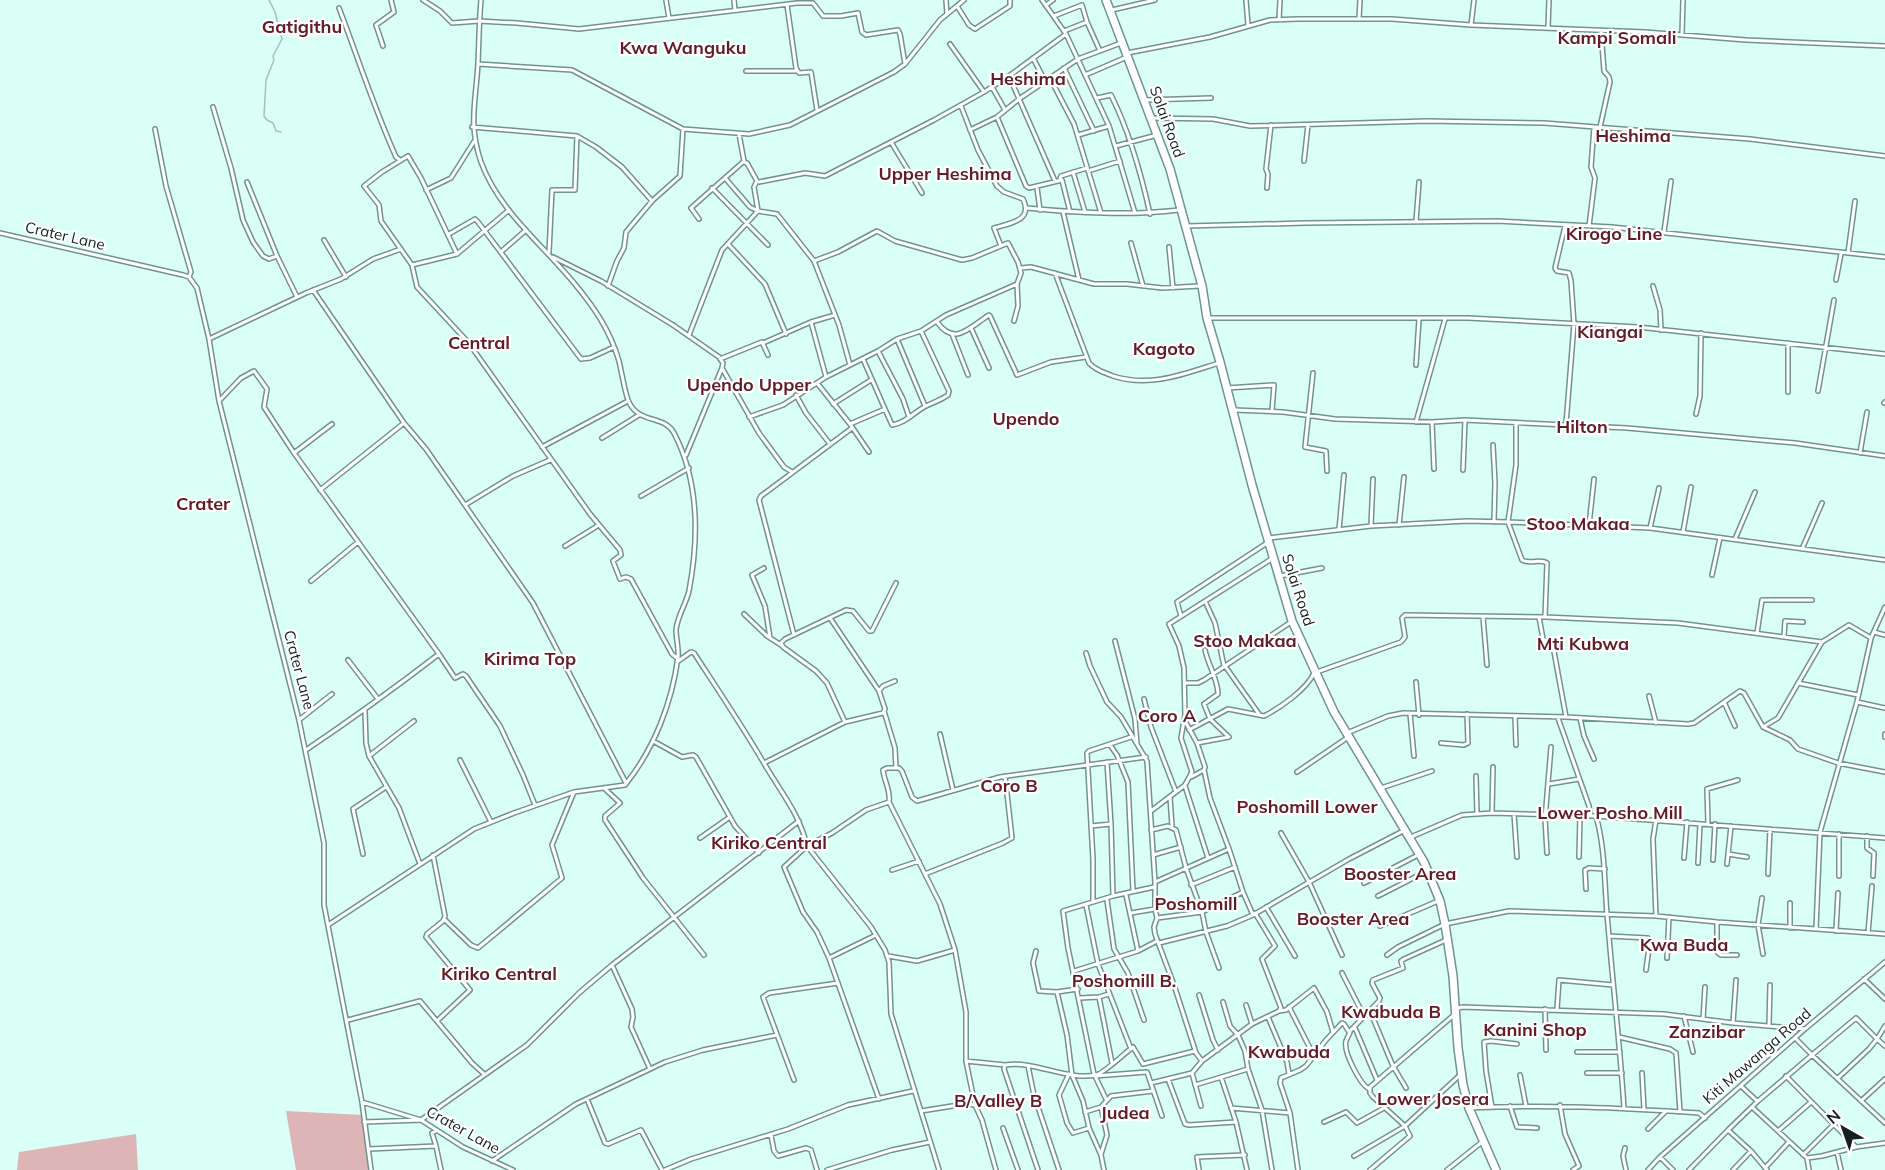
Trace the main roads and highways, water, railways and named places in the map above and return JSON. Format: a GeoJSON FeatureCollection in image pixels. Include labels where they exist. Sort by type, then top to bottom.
{"type":"FeatureCollection","features":[{"type":"Feature","properties":{"kind":"highway","name":"Solai Road"},"geometry":{"type":"LineString","coordinates":[[1106,0],[1170,169],[1202,286],[1207,318],[1292,621],[1314,673],[1429,871],[1440,901],[1448,939],[1461,1074],[1469,1108],[1496,1170]]}},
{"type":"Feature","properties":{"kind":"waterway"},"geometry":{"type":"LineString","coordinates":[[269,0],[275,12],[282,39],[273,56],[274,60],[266,80],[264,116],[273,123],[276,131],[281,132]]}},
{"type":"Feature","properties":{"kind":"district","name":"Gatigithu"},"geometry":{"type":"Point","coordinates":[302,27]}},
{"type":"Feature","properties":{"kind":"district","name":"Kampi Somali"},"geometry":{"type":"Point","coordinates":[1617,38]}},
{"type":"Feature","properties":{"kind":"district","name":"Kwa Wanguku"},"geometry":{"type":"Point","coordinates":[683,48]}},
{"type":"Feature","properties":{"kind":"district","name":"Heshima"},"geometry":{"type":"Point","coordinates":[1028,79]}},
{"type":"Feature","properties":{"kind":"district","name":"Heshima"},"geometry":{"type":"Point","coordinates":[1633,136]}},
{"type":"Feature","properties":{"kind":"district","name":"Upper Heshima"},"geometry":{"type":"Point","coordinates":[945,174]}},
{"type":"Feature","properties":{"kind":"district","name":"Kirogo Line"},"geometry":{"type":"Point","coordinates":[1614,234]}},
{"type":"Feature","properties":{"kind":"district","name":"Kiangai"},"geometry":{"type":"Point","coordinates":[1610,332]}},
{"type":"Feature","properties":{"kind":"district","name":"Central"},"geometry":{"type":"Point","coordinates":[479,343]}},
{"type":"Feature","properties":{"kind":"district","name":"Kagoto"},"geometry":{"type":"Point","coordinates":[1164,349]}},
{"type":"Feature","properties":{"kind":"district","name":"Upendo Upper"},"geometry":{"type":"Point","coordinates":[749,385]}},
{"type":"Feature","properties":{"kind":"district","name":"Upendo"},"geometry":{"type":"Point","coordinates":[1026,419]}},
{"type":"Feature","properties":{"kind":"district","name":"Hilton"},"geometry":{"type":"Point","coordinates":[1582,427]}},
{"type":"Feature","properties":{"kind":"district","name":"Crater"},"geometry":{"type":"Point","coordinates":[203,504]}},
{"type":"Feature","properties":{"kind":"district","name":"Stoo Makaa"},"geometry":{"type":"Point","coordinates":[1578,524]}},
{"type":"Feature","properties":{"kind":"district","name":"Stoo Makaa"},"geometry":{"type":"Point","coordinates":[1245,641]}},
{"type":"Feature","properties":{"kind":"district","name":"Mti Kubwa"},"geometry":{"type":"Point","coordinates":[1583,644]}},
{"type":"Feature","properties":{"kind":"district","name":"Kirima Top"},"geometry":{"type":"Point","coordinates":[530,659]}},
{"type":"Feature","properties":{"kind":"district","name":"Coro A"},"geometry":{"type":"Point","coordinates":[1167,716]}},
{"type":"Feature","properties":{"kind":"district","name":"Coro B"},"geometry":{"type":"Point","coordinates":[1009,786]}},
{"type":"Feature","properties":{"kind":"district","name":"Poshomill Lower"},"geometry":{"type":"Point","coordinates":[1307,807]}},
{"type":"Feature","properties":{"kind":"district","name":"Lower Posho Mill"},"geometry":{"type":"Point","coordinates":[1610,813]}},
{"type":"Feature","properties":{"kind":"district","name":"Kiriko Central"},"geometry":{"type":"Point","coordinates":[769,843]}},
{"type":"Feature","properties":{"kind":"district","name":"Booster Area"},"geometry":{"type":"Point","coordinates":[1400,874]}},
{"type":"Feature","properties":{"kind":"district","name":"Poshomill"},"geometry":{"type":"Point","coordinates":[1196,904]}},
{"type":"Feature","properties":{"kind":"district","name":"Booster Area"},"geometry":{"type":"Point","coordinates":[1353,919]}},
{"type":"Feature","properties":{"kind":"district","name":"Kwa Buda"},"geometry":{"type":"Point","coordinates":[1684,945]}},
{"type":"Feature","properties":{"kind":"district","name":"Kiriko Central"},"geometry":{"type":"Point","coordinates":[499,974]}},
{"type":"Feature","properties":{"kind":"district","name":"Poshomill B."},"geometry":{"type":"Point","coordinates":[1124,981]}},
{"type":"Feature","properties":{"kind":"district","name":"Kwabuda B"},"geometry":{"type":"Point","coordinates":[1391,1012]}},
{"type":"Feature","properties":{"kind":"district","name":"Kanini Shop"},"geometry":{"type":"Point","coordinates":[1535,1030]}},
{"type":"Feature","properties":{"kind":"district","name":"Zanzibar"},"geometry":{"type":"Point","coordinates":[1707,1032]}},
{"type":"Feature","properties":{"kind":"district","name":"Kwabuda"},"geometry":{"type":"Point","coordinates":[1289,1052]}},
{"type":"Feature","properties":{"kind":"district","name":"Lower Josera"},"geometry":{"type":"Point","coordinates":[1433,1099]}},
{"type":"Feature","properties":{"kind":"district","name":"B/Valley B"},"geometry":{"type":"Point","coordinates":[998,1101]}},
{"type":"Feature","properties":{"kind":"district","name":"Judea"},"geometry":{"type":"Point","coordinates":[1125,1113]}}]}
